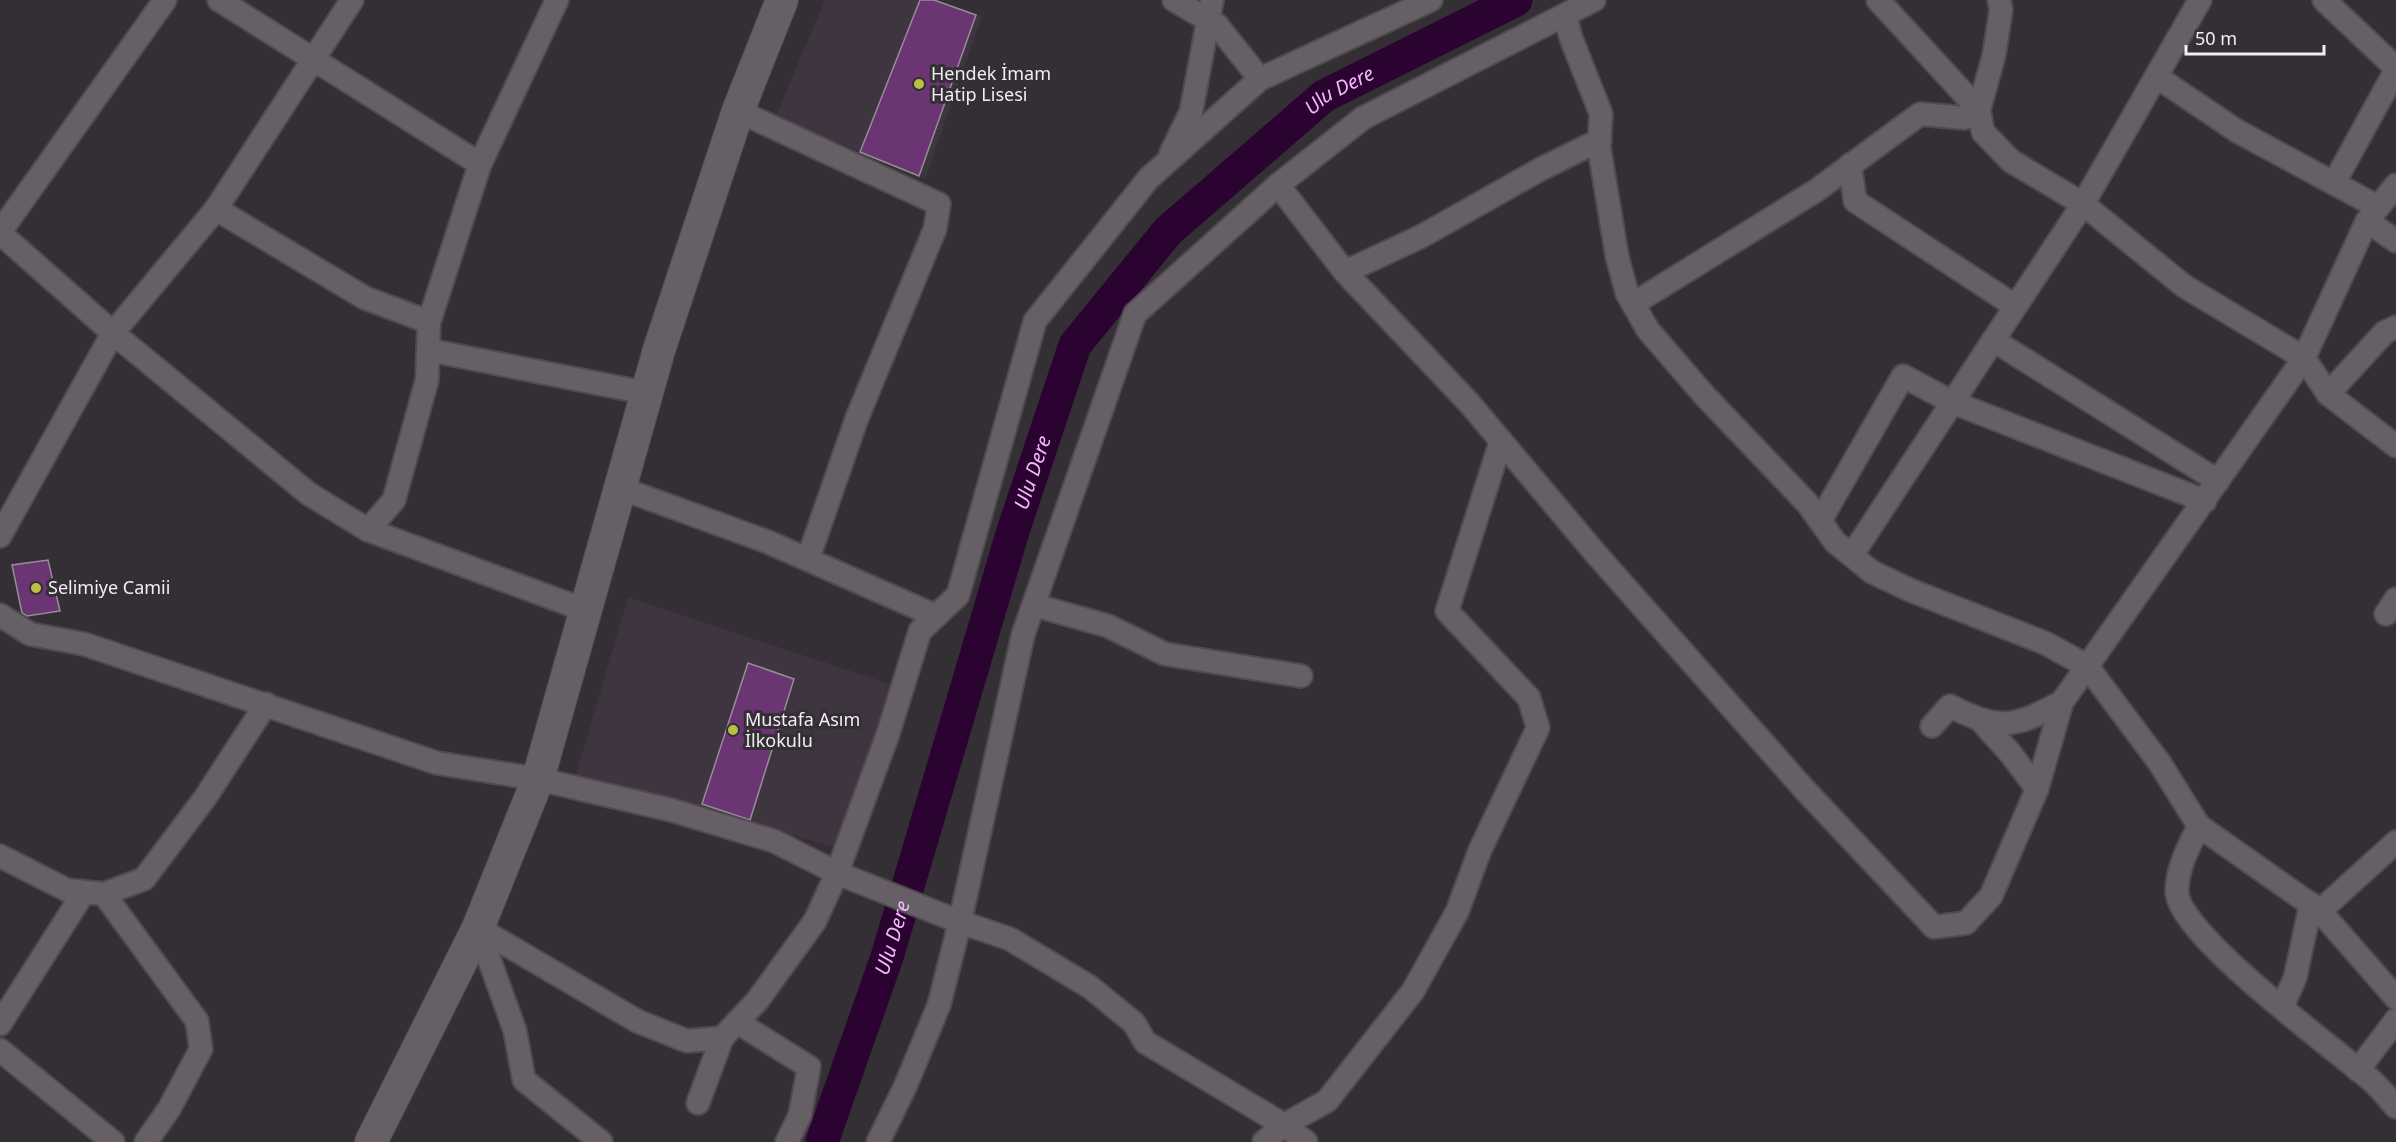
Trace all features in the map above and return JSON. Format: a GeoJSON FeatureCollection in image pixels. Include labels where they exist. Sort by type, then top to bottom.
{"type":"FeatureCollection","features":[{"type":"Feature","properties":{"kind":"main road"},"geometry":{"type":"LineString","coordinates":[[371,1142],[478,928],[538,779],[647,393],[738,111],[782,0]]}},
{"type":"Feature","properties":{"kind":"street"},"geometry":{"type":"LineString","coordinates":[[165,0],[0,233],[113,333],[309,494],[368,530],[585,610]]}},
{"type":"Feature","properties":{"kind":"street"},"geometry":{"type":"LineString","coordinates":[[219,0],[480,164]]}},
{"type":"Feature","properties":{"kind":"street"},"geometry":{"type":"LineString","coordinates":[[0,536],[113,333],[216,209],[352,0]]}},
{"type":"Feature","properties":{"kind":"street"},"geometry":{"type":"LineString","coordinates":[[368,530],[394,500],[428,380],[429,322],[480,164],[557,0]]}},
{"type":"Feature","properties":{"kind":"street"},"geometry":{"type":"LineString","coordinates":[[1174,0],[1211,10]]}},
{"type":"Feature","properties":{"kind":"street"},"geometry":{"type":"LineString","coordinates":[[698,1103],[730,1030],[757,1001],[815,921],[837,873],[888,734],[920,631],[958,596],[1035,321],[1149,178],[1260,79],[1431,0]]}},
{"type":"Feature","properties":{"kind":"street"},"geometry":{"type":"LineString","coordinates":[[878,1142],[905,1087],[939,1005],[960,922],[1023,635],[1135,314],[1278,185],[1363,118],[1594,0]]}},
{"type":"Feature","properties":{"kind":"street"},"geometry":{"type":"LineString","coordinates":[[1878,0],[1979,110]]}},
{"type":"Feature","properties":{"kind":"street"},"geometry":{"type":"LineString","coordinates":[[1999,0],[2001,10],[1994,55],[1979,110],[1983,132],[2011,161],[2083,204],[2184,286],[2304,358],[2328,393],[2396,446]]}},
{"type":"Feature","properties":{"kind":"street"},"geometry":{"type":"LineString","coordinates":[[1852,555],[2083,204],[2200,0]]}},
{"type":"Feature","properties":{"kind":"street"},"geometry":{"type":"LineString","coordinates":[[2324,0],[2396,69],[2334,183]]}},
{"type":"Feature","properties":{"kind":"street"},"geometry":{"type":"LineString","coordinates":[[1211,10],[1217,25],[1260,79]]}},
{"type":"Feature","properties":{"kind":"street"},"geometry":{"type":"LineString","coordinates":[[1167,163],[1191,112],[1211,10]]}},
{"type":"Feature","properties":{"kind":"street"},"geometry":{"type":"LineString","coordinates":[[1565,15],[1571,38],[1601,114],[1600,140],[1617,256],[1627,292],[1648,330],[1690,380],[1808,504],[1835,542],[1872,572],[1910,590],[2045,643],[2087,666],[2159,762],[2199,826],[2315,908],[2396,998]]}},
{"type":"Feature","properties":{"kind":"street"},"geometry":{"type":"LineString","coordinates":[[2157,77],[2237,131],[2334,183],[2372,214],[2396,241]]}},
{"type":"Feature","properties":{"kind":"street"},"geometry":{"type":"LineString","coordinates":[[1633,304],[1817,190],[1920,114],[1965,118],[1979,110]]}},
{"type":"Feature","properties":{"kind":"street"},"geometry":{"type":"LineString","coordinates":[[738,111],[939,204],[935,230],[857,418],[808,559]]}},
{"type":"Feature","properties":{"kind":"street"},"geometry":{"type":"LineString","coordinates":[[1346,272],[1422,236],[1541,169],[1600,140]]}},
{"type":"Feature","properties":{"kind":"street"},"geometry":{"type":"LineString","coordinates":[[1850,165],[1855,201],[2015,306]]}},
{"type":"Feature","properties":{"kind":"street"},"geometry":{"type":"LineString","coordinates":[[1278,185],[1346,272],[1470,404],[1596,554],[1804,789],[1934,927],[1966,923],[1991,896],[2037,789],[2062,702],[2304,358],[2372,214],[2396,185]]}},
{"type":"Feature","properties":{"kind":"street"},"geometry":{"type":"LineString","coordinates":[[216,209],[365,298],[429,322]]}},
{"type":"Feature","properties":{"kind":"street"},"geometry":{"type":"LineString","coordinates":[[2328,393],[2385,332],[2396,327]]}},
{"type":"Feature","properties":{"kind":"street"},"geometry":{"type":"LineString","coordinates":[[1993,340],[2218,481]]}},
{"type":"Feature","properties":{"kind":"street"},"geometry":{"type":"LineString","coordinates":[[428,350],[647,393]]}},
{"type":"Feature","properties":{"kind":"street"},"geometry":{"type":"LineString","coordinates":[[1820,520],[1903,376],[1952,402],[2205,501]]}},
{"type":"Feature","properties":{"kind":"street"},"geometry":{"type":"LineString","coordinates":[[1264,1142],[1284,1125],[1327,1101],[1413,991],[1457,912],[1480,850],[1538,728],[1529,698],[1447,611],[1501,441]]}},
{"type":"Feature","properties":{"kind":"street"},"geometry":{"type":"LineString","coordinates":[[620,488],[768,542],[936,616]]}},
{"type":"Feature","properties":{"kind":"street"},"geometry":{"type":"LineString","coordinates":[[1034,605],[1107,626],[1165,654],[1301,676]]}},
{"type":"Feature","properties":{"kind":"street"},"geometry":{"type":"LineString","coordinates":[[0,615],[30,634],[84,644],[437,763],[538,779],[671,810],[774,841],[837,873],[960,922],[1010,939],[1090,987],[1134,1023],[1145,1042],[1284,1125],[1306,1142]]}},
{"type":"Feature","properties":{"kind":"street"},"geometry":{"type":"LineString","coordinates":[[1982,722],[2011,724],[2062,702]]}},
{"type":"Feature","properties":{"kind":"street"},"geometry":{"type":"LineString","coordinates":[[0,856],[67,890],[94,893],[144,879],[205,798],[266,704]]}},
{"type":"Feature","properties":{"kind":"street"},"geometry":{"type":"LineString","coordinates":[[1932,726],[1950,706],[1982,722],[2011,754],[2037,789]]}},
{"type":"Feature","properties":{"kind":"street"},"geometry":{"type":"LineString","coordinates":[[2199,826],[2183,860],[2176,892],[2185,915],[2229,962],[2358,1070],[2396,1107]]}},
{"type":"Feature","properties":{"kind":"street"},"geometry":{"type":"LineString","coordinates":[[2282,1007],[2295,978],[2315,908],[2396,842]]}},
{"type":"Feature","properties":{"kind":"street"},"geometry":{"type":"LineString","coordinates":[[0,1024],[94,893]]}},
{"type":"Feature","properties":{"kind":"street"},"geometry":{"type":"LineString","coordinates":[[94,893],[197,1021],[201,1049],[169,1109],[146,1142]]}},
{"type":"Feature","properties":{"kind":"street"},"geometry":{"type":"LineString","coordinates":[[478,928],[637,1021],[687,1041],[730,1030],[810,1067],[800,1115],[787,1142]]}},
{"type":"Feature","properties":{"kind":"street"},"geometry":{"type":"LineString","coordinates":[[478,928],[515,1031],[524,1080],[601,1142]]}},
{"type":"Feature","properties":{"kind":"street"},"geometry":{"type":"LineString","coordinates":[[2358,1070],[2396,1020]]}},
{"type":"Feature","properties":{"kind":"street"},"geometry":{"type":"LineString","coordinates":[[0,1050],[113,1142]]}},
{"type":"Feature","properties":{"kind":"shaded area"},"geometry":{"type":"Polygon","coordinates":[[[825,0],[936,0],[982,16],[925,179],[776,116],[825,0]]]}},
{"type":"Feature","properties":{"kind":"shaded area","name":"Mustafa Asım İlkokulu"},"geometry":{"type":"Polygon","coordinates":[[[628,597],[893,685],[834,847],[576,775],[628,597]]]}},
{"type":"Feature","properties":{"kind":"building","name":"Hendek İmam Hatip Lisesi"},"geometry":{"type":"Polygon","coordinates":[[[920,0],[934,0],[976,15],[919,176],[860,152],[920,0]]]}},
{"type":"Feature","properties":{"kind":"building","name":"Selimiye Camii"},"geometry":{"type":"Polygon","coordinates":[[[48,560],[60,611],[27,616],[22,613],[12,565],[48,560]]]}},
{"type":"Feature","properties":{"kind":"building"},"geometry":{"type":"Polygon","coordinates":[[[748,663],[794,679],[750,820],[702,804],[748,663]]]}},
{"type":"Feature","properties":{"kind":"waterway","name":"Ulu Dere"},"geometry":{"type":"LineString","coordinates":[[822,1142],[887,957],[1013,531],[1075,345],[1168,231],[1324,96],[1516,0]]}},
{"type":"Feature","properties":{"kind":"place","name":"Hendek İmam Hatip Lisesi"},"geometry":{"type":"Point","coordinates":[919,84]}},
{"type":"Feature","properties":{"kind":"place","name":"Selimiye Camii"},"geometry":{"type":"Point","coordinates":[36,588]}},
{"type":"Feature","properties":{"kind":"place","name":"Mustafa Asım İlkokulu"},"geometry":{"type":"Point","coordinates":[733,730]}}]}
